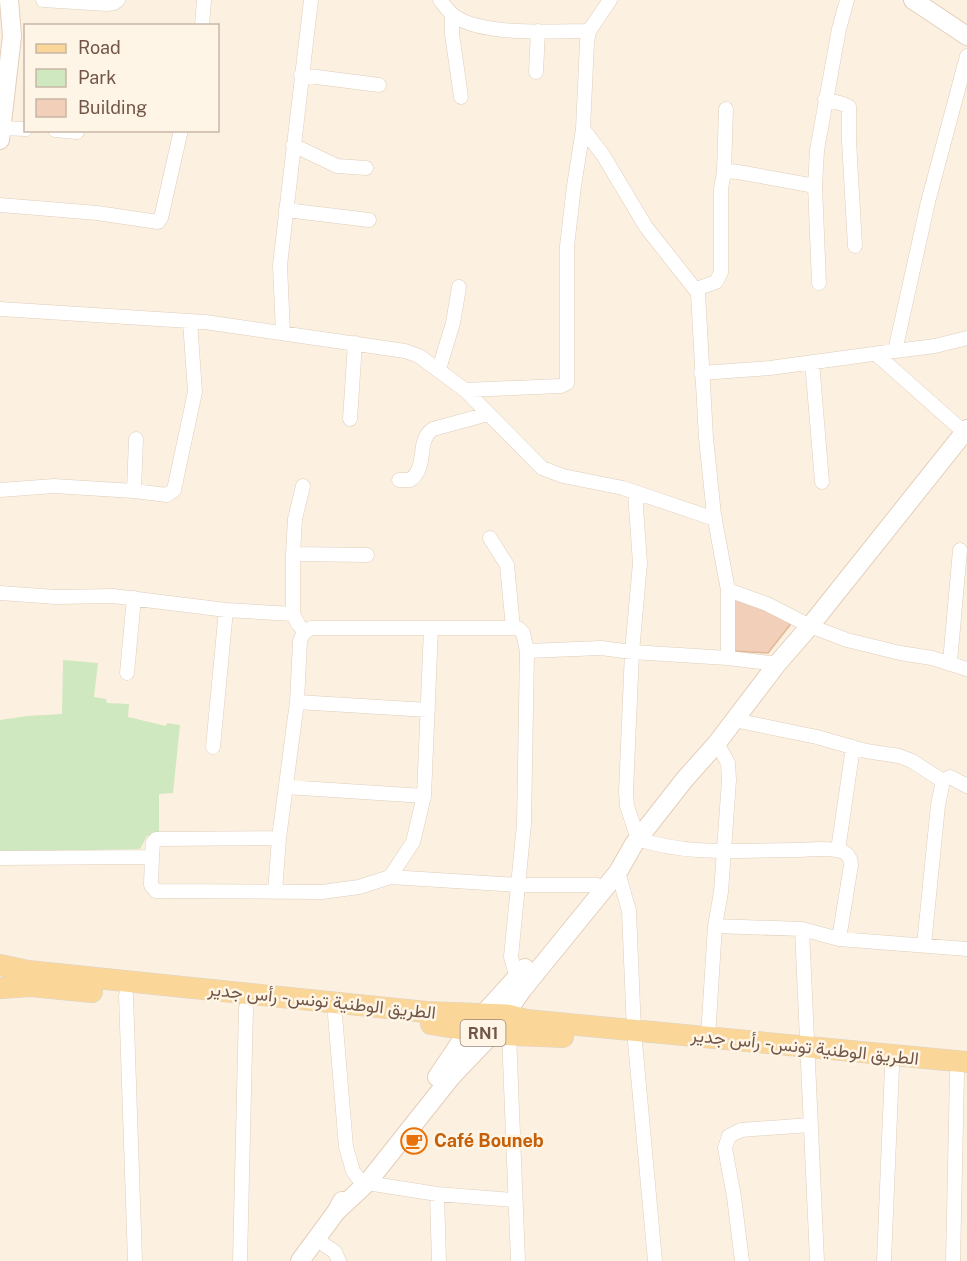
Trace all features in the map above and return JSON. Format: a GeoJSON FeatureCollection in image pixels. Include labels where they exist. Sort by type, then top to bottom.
{"type":"FeatureCollection","features":[{"type":"Feature","properties":{"kind":"main road"},"geometry":{"type":"LineString","coordinates":[[1,134],[12,36],[9,0]]}},
{"type":"Feature","properties":{"kind":"main road"},"geometry":{"type":"LineString","coordinates":[[913,0],[929,6],[967,36]]}},
{"type":"Feature","properties":{"kind":"main road"},"geometry":{"type":"LineString","coordinates":[[300,1261],[336,1212],[452,1076],[502,1027],[522,990],[618,872],[636,842],[966,430]]}},
{"type":"Feature","properties":{"kind":"main road"},"geometry":{"type":"LineString","coordinates":[[362,1181],[447,1064],[468,1031],[636,842]]}},
{"type":"Feature","properties":{"kind":"main road","name":"الطريق الوطنية تونس - رأس جدير"},"geometry":{"type":"LineString","coordinates":[[0,965],[28,971],[415,1011],[484,1013],[502,1027]]}},
{"type":"Feature","properties":{"kind":"main road","name":"الطريق الوطنية تونس - رأس جدير"},"geometry":{"type":"LineString","coordinates":[[0,988],[31,986],[430,1024],[468,1031],[502,1027],[526,1020],[635,1037],[964,1070]]}},
{"type":"Feature","properties":{"kind":"main road","name":"الطريق الوطنية تونس - رأس جدير"},"geometry":{"type":"LineString","coordinates":[[635,1037],[708,1037],[892,1067],[964,1070]]}},
{"type":"Feature","properties":{"kind":"street"},"geometry":{"type":"LineString","coordinates":[[43,0],[107,4],[118,0]]}},
{"type":"Feature","properties":{"kind":"street"},"geometry":{"type":"LineString","coordinates":[[202,24],[204,0]]}},
{"type":"Feature","properties":{"kind":"street"},"geometry":{"type":"LineString","coordinates":[[283,333],[280,265],[310,0]]}},
{"type":"Feature","properties":{"kind":"street"},"geometry":{"type":"LineString","coordinates":[[465,390],[561,386],[567,383],[567,246],[583,129],[589,31],[610,0]]}},
{"type":"Feature","properties":{"kind":"street"},"geometry":{"type":"LineString","coordinates":[[819,283],[814,186],[817,150],[839,29],[847,0]]}},
{"type":"Feature","properties":{"kind":"street"},"geometry":{"type":"LineString","coordinates":[[447,6],[458,19],[477,25],[500,29],[589,31]]}},
{"type":"Feature","properties":{"kind":"street"},"geometry":{"type":"LineString","coordinates":[[447,6],[461,97]]}},
{"type":"Feature","properties":{"kind":"street"},"geometry":{"type":"LineString","coordinates":[[536,72],[538,31]]}},
{"type":"Feature","properties":{"kind":"street"},"geometry":{"type":"LineString","coordinates":[[895,351],[928,202],[967,56]]}},
{"type":"Feature","properties":{"kind":"street"},"geometry":{"type":"LineString","coordinates":[[301,75],[379,85]]}},
{"type":"Feature","properties":{"kind":"street"},"geometry":{"type":"LineString","coordinates":[[825,99],[849,107],[855,246]]}},
{"type":"Feature","properties":{"kind":"street"},"geometry":{"type":"LineString","coordinates":[[696,289],[716,282],[721,272],[721,189],[724,171],[726,109]]}},
{"type":"Feature","properties":{"kind":"street"},"geometry":{"type":"LineString","coordinates":[[1,134],[24,129]]}},
{"type":"Feature","properties":{"kind":"street"},"geometry":{"type":"LineString","coordinates":[[583,129],[603,155],[646,227],[696,289],[699,297],[701,373],[715,519],[728,590],[728,658]]}},
{"type":"Feature","properties":{"kind":"street"},"geometry":{"type":"LineString","coordinates":[[0,206],[97,213],[158,222],[161,218],[181,132]]}},
{"type":"Feature","properties":{"kind":"street"},"geometry":{"type":"LineString","coordinates":[[293,145],[337,166],[366,168]]}},
{"type":"Feature","properties":{"kind":"street"},"geometry":{"type":"LineString","coordinates":[[724,171],[814,186]]}},
{"type":"Feature","properties":{"kind":"street"},"geometry":{"type":"LineString","coordinates":[[286,210],[369,220]]}},
{"type":"Feature","properties":{"kind":"street"},"geometry":{"type":"LineString","coordinates":[[439,369],[453,323],[459,287]]}},
{"type":"Feature","properties":{"kind":"street"},"geometry":{"type":"LineString","coordinates":[[0,309],[190,321],[405,351],[419,356],[439,369],[465,390],[542,468],[563,476],[623,488],[715,519]]}},
{"type":"Feature","properties":{"kind":"street"},"geometry":{"type":"LineString","coordinates":[[0,490],[54,486],[167,495],[174,490],[195,392],[190,321]]}},
{"type":"Feature","properties":{"kind":"street"},"geometry":{"type":"LineString","coordinates":[[701,373],[876,354],[935,346],[967,338]]}},
{"type":"Feature","properties":{"kind":"street"},"geometry":{"type":"LineString","coordinates":[[350,418],[355,343]]}},
{"type":"Feature","properties":{"kind":"street"},"geometry":{"type":"LineString","coordinates":[[876,354],[966,430]]}},
{"type":"Feature","properties":{"kind":"street"},"geometry":{"type":"LineString","coordinates":[[812,362],[822,482]]}},
{"type":"Feature","properties":{"kind":"street"},"geometry":{"type":"LineString","coordinates":[[399,480],[410,480],[420,470],[423,442],[429,432],[488,414]]}},
{"type":"Feature","properties":{"kind":"street"},"geometry":{"type":"LineString","coordinates":[[134,491],[136,439]]}},
{"type":"Feature","properties":{"kind":"street"},"geometry":{"type":"LineString","coordinates":[[303,486],[295,519],[292,554],[293,614],[305,632]]}},
{"type":"Feature","properties":{"kind":"street"},"geometry":{"type":"LineString","coordinates":[[635,492],[640,563],[632,652],[626,792],[636,842],[723,853],[752,850],[837,850],[846,854],[852,862],[839,939]]}},
{"type":"Feature","properties":{"kind":"street"},"geometry":{"type":"LineString","coordinates":[[490,538],[507,565],[513,628]]}},
{"type":"Feature","properties":{"kind":"street"},"geometry":{"type":"LineString","coordinates":[[950,662],[960,550]]}},
{"type":"Feature","properties":{"kind":"street"},"geometry":{"type":"LineString","coordinates":[[292,554],[367,555]]}},
{"type":"Feature","properties":{"kind":"street"},"geometry":{"type":"LineString","coordinates":[[728,590],[767,604],[810,626],[847,640],[950,662],[967,669]]}},
{"type":"Feature","properties":{"kind":"street"},"geometry":{"type":"LineString","coordinates":[[0,593],[56,597],[113,596],[226,610],[293,614]]}},
{"type":"Feature","properties":{"kind":"street"},"geometry":{"type":"LineString","coordinates":[[127,673],[134,598]]}},
{"type":"Feature","properties":{"kind":"street"},"geometry":{"type":"LineString","coordinates":[[213,747],[226,610]]}},
{"type":"Feature","properties":{"kind":"street"},"geometry":{"type":"LineString","coordinates":[[275,892],[279,838],[297,702],[300,645],[305,632],[315,627],[518,628],[523,633],[527,651],[524,824],[511,957],[517,978]]}},
{"type":"Feature","properties":{"kind":"street"},"geometry":{"type":"LineString","coordinates":[[390,877],[413,842],[424,796],[431,628]]}},
{"type":"Feature","properties":{"kind":"street"},"geometry":{"type":"LineString","coordinates":[[527,651],[601,648],[777,664]]}},
{"type":"Feature","properties":{"kind":"street"},"geometry":{"type":"LineString","coordinates":[[297,702],[428,710]]}},
{"type":"Feature","properties":{"kind":"street"},"geometry":{"type":"LineString","coordinates":[[734,720],[899,756],[912,761],[943,781]]}},
{"type":"Feature","properties":{"kind":"street"},"geometry":{"type":"LineString","coordinates":[[708,1037],[729,771],[728,763],[717,743]]}},
{"type":"Feature","properties":{"kind":"street"},"geometry":{"type":"LineString","coordinates":[[837,850],[853,747]]}},
{"type":"Feature","properties":{"kind":"street"},"geometry":{"type":"LineString","coordinates":[[924,945],[938,805],[943,781],[950,777],[967,786]]}},
{"type":"Feature","properties":{"kind":"street"},"geometry":{"type":"LineString","coordinates":[[286,787],[424,796]]}},
{"type":"Feature","properties":{"kind":"street"},"geometry":{"type":"LineString","coordinates":[[279,838],[156,839],[153,843],[151,885],[156,891],[339,891],[390,877],[518,885],[597,885]]}},
{"type":"Feature","properties":{"kind":"street"},"geometry":{"type":"LineString","coordinates":[[0,858],[152,856]]}},
{"type":"Feature","properties":{"kind":"street"},"geometry":{"type":"LineString","coordinates":[[618,872],[629,911],[635,1037],[655,1261]]}},
{"type":"Feature","properties":{"kind":"street"},"geometry":{"type":"LineString","coordinates":[[715,926],[802,929],[839,939],[967,949]]}},
{"type":"Feature","properties":{"kind":"street"},"geometry":{"type":"LineString","coordinates":[[802,929],[817,1261]]}},
{"type":"Feature","properties":{"kind":"street"},"geometry":{"type":"LineString","coordinates":[[126,995],[135,1261]]}},
{"type":"Feature","properties":{"kind":"street"},"geometry":{"type":"LineString","coordinates":[[240,1261],[246,1008]]}},
{"type":"Feature","properties":{"kind":"street"},"geometry":{"type":"LineString","coordinates":[[335,1015],[346,1147],[353,1171],[362,1181],[438,1194],[514,1200]]}},
{"type":"Feature","properties":{"kind":"street"},"geometry":{"type":"LineString","coordinates":[[502,1027],[518,1261]]}},
{"type":"Feature","properties":{"kind":"street"},"geometry":{"type":"LineString","coordinates":[[884,1261],[892,1067]]}},
{"type":"Feature","properties":{"kind":"street"},"geometry":{"type":"LineString","coordinates":[[953,1261],[964,1070]]}},
{"type":"Feature","properties":{"kind":"street"},"geometry":{"type":"LineString","coordinates":[[742,1261],[725,1148],[727,1140],[731,1134],[741,1130],[810,1125]]}},
{"type":"Feature","properties":{"kind":"street"},"geometry":{"type":"LineString","coordinates":[[438,1194],[439,1261]]}},
{"type":"Feature","properties":{"kind":"street"},"geometry":{"type":"LineString","coordinates":[[316,1239],[335,1252],[339,1261]]}},
{"type":"Feature","properties":{"kind":"green space"},"geometry":{"type":"Polygon","coordinates":[[[63,660],[98,663],[94,697],[106,699],[107,703],[129,704],[128,717],[166,726],[167,723],[180,725],[173,793],[159,794],[159,835],[147,836],[140,849],[0,852],[0,720],[62,714],[63,660]]]}},
{"type":"Feature","properties":{"kind":"building"},"geometry":{"type":"Polygon","coordinates":[[[732,592],[788,618],[790,625],[768,653],[733,651],[732,592]]]}},
{"type":"Feature","properties":{"kind":"place","name":"Café Bouneb"},"geometry":{"type":"Point","coordinates":[414,1141]}}]}
